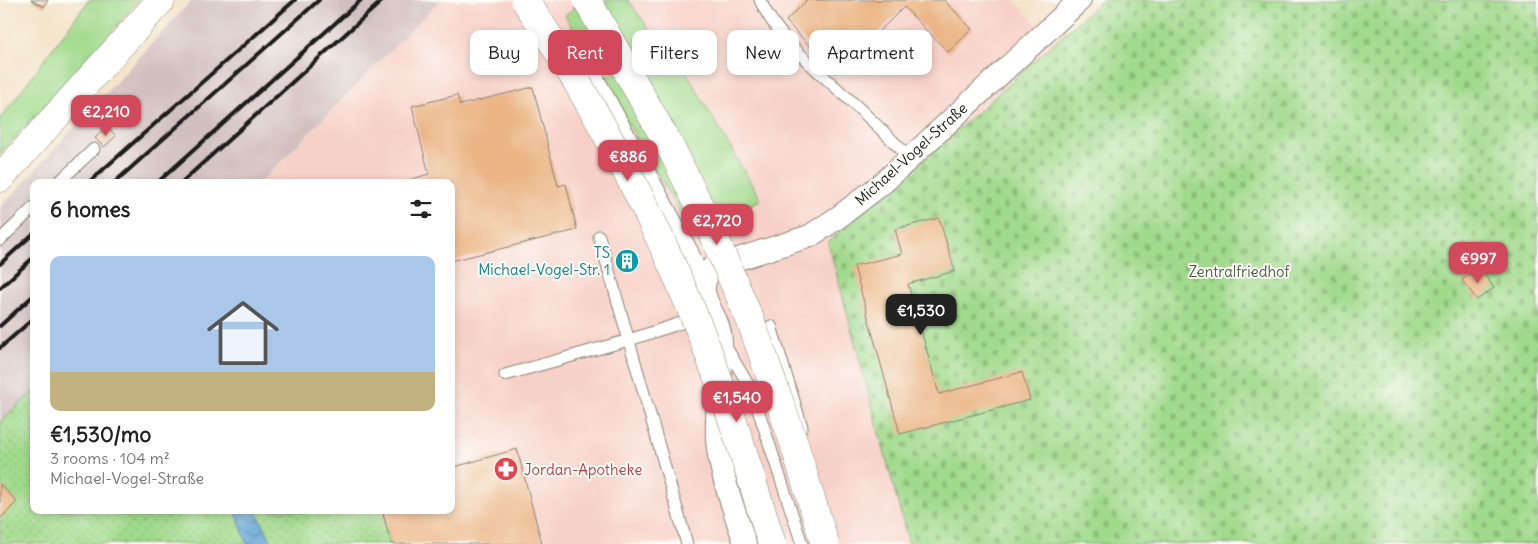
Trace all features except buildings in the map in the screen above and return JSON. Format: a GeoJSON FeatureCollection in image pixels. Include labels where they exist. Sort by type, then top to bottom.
{"type":"FeatureCollection","features":[{"type":"Feature","properties":{"kind":"main road"},"geometry":{"type":"LineString","coordinates":[[0,178],[161,0]]}},
{"type":"Feature","properties":{"kind":"main road"},"geometry":{"type":"LineString","coordinates":[[525,0],[550,37],[631,181],[667,254],[699,329],[742,447],[772,544]]}},
{"type":"Feature","properties":{"kind":"main road"},"geometry":{"type":"LineString","coordinates":[[587,0],[674,154],[720,250],[755,331],[792,437],[825,544]]}},
{"type":"Feature","properties":{"kind":"street","name":"Michael-Vogel-Straße"},"geometry":{"type":"LineString","coordinates":[[702,289],[704,277],[713,267],[810,236],[883,183],[1080,0]]}},
{"type":"Feature","properties":{"kind":"street"},"geometry":{"type":"LineString","coordinates":[[592,75],[687,252],[722,339],[717,440],[724,476],[745,544]]}},
{"type":"Feature","properties":{"kind":"lane"},"geometry":{"type":"LineString","coordinates":[[760,0],[767,16],[797,51],[910,158]]}},
{"type":"Feature","properties":{"kind":"lane"},"geometry":{"type":"LineString","coordinates":[[63,179],[94,149]]}},
{"type":"Feature","properties":{"kind":"lane"},"geometry":{"type":"LineString","coordinates":[[0,240],[30,211]]}},
{"type":"Feature","properties":{"kind":"lane"},"geometry":{"type":"LineString","coordinates":[[599,236],[687,544]]}},
{"type":"Feature","properties":{"kind":"lane"},"geometry":{"type":"LineString","coordinates":[[505,376],[629,340],[712,313]]}},
{"type":"Feature","properties":{"kind":"lane"},"geometry":{"type":"LineString","coordinates":[[771,326],[807,443]]}},
{"type":"Feature","properties":{"kind":"lane"},"geometry":{"type":"LineString","coordinates":[[722,339],[752,391],[802,544]]}},
{"type":"Feature","properties":{"kind":"lane"},"geometry":{"type":"LineString","coordinates":[[752,391],[788,379]]}},
{"type":"Feature","properties":{"kind":"lane"},"geometry":{"type":"LineString","coordinates":[[818,480],[836,544]]}},
{"type":"Feature","properties":{"kind":"shaded area"},"geometry":{"type":"Polygon","coordinates":[[[192,0],[440,0],[264,179],[30,179],[30,395],[0,422],[0,208],[192,0]]]}},
{"type":"Feature","properties":{"kind":"shaded area"},"geometry":{"type":"Polygon","coordinates":[[[440,0],[1014,0],[1055,42],[828,242],[910,544],[391,544],[383,514],[455,514],[455,179],[265,179],[440,0]]]}},
{"type":"Feature","properties":{"kind":"green space"},"geometry":{"type":"Polygon","coordinates":[[[89,0],[138,0],[103,42],[0,154],[0,119],[89,0]]]}},
{"type":"Feature","properties":{"kind":"green space"},"geometry":{"type":"Polygon","coordinates":[[[585,0],[628,0],[650,30],[632,30],[632,75],[688,75],[761,200],[690,230],[600,75],[622,75],[622,30],[574,30],[565,15],[585,0]]]}},
{"type":"Feature","properties":{"kind":"green space","name":"Zentralfriedhof"},"geometry":{"type":"Polygon","coordinates":[[[1102,0],[1538,0],[1538,544],[909,544],[828,242],[943,143],[1102,0]]]}},
{"type":"Feature","properties":{"kind":"green space"},"geometry":{"type":"Polygon","coordinates":[[[30,395],[30,514],[383,514],[391,544],[0,544],[0,519],[17,502],[0,484],[0,422],[30,395]]]}},
{"type":"Feature","properties":{"kind":"water"},"geometry":{"type":"Polygon","coordinates":[[[236,514],[258,514],[273,544],[247,544],[236,514]]]}},
{"type":"Feature","properties":{"kind":"railway"},"geometry":{"type":"LineString","coordinates":[[92,179],[295,0]]}},
{"type":"Feature","properties":{"kind":"railway"},"geometry":{"type":"LineString","coordinates":[[118,179],[319,0]]}},
{"type":"Feature","properties":{"kind":"railway"},"geometry":{"type":"LineString","coordinates":[[161,179],[361,0]]}},
{"type":"Feature","properties":{"kind":"railway"},"geometry":{"type":"LineString","coordinates":[[185,179],[383,0]]}},
{"type":"Feature","properties":{"kind":"railway"},"geometry":{"type":"LineString","coordinates":[[0,264],[30,237]]}},
{"type":"Feature","properties":{"kind":"railway"},"geometry":{"type":"LineString","coordinates":[[0,288],[30,261]]}},
{"type":"Feature","properties":{"kind":"railway"},"geometry":{"type":"LineString","coordinates":[[0,326],[30,299]]}},
{"type":"Feature","properties":{"kind":"railway"},"geometry":{"type":"LineString","coordinates":[[0,348],[30,322]]}},
{"type":"Feature","properties":{"kind":"place","name":"TS Michael-Vogel-Str. 1"},"geometry":{"type":"Point","coordinates":[627,261]}},
{"type":"Feature","properties":{"kind":"place","name":"Jordan-Apotheke"},"geometry":{"type":"Point","coordinates":[506,469]}}]}
